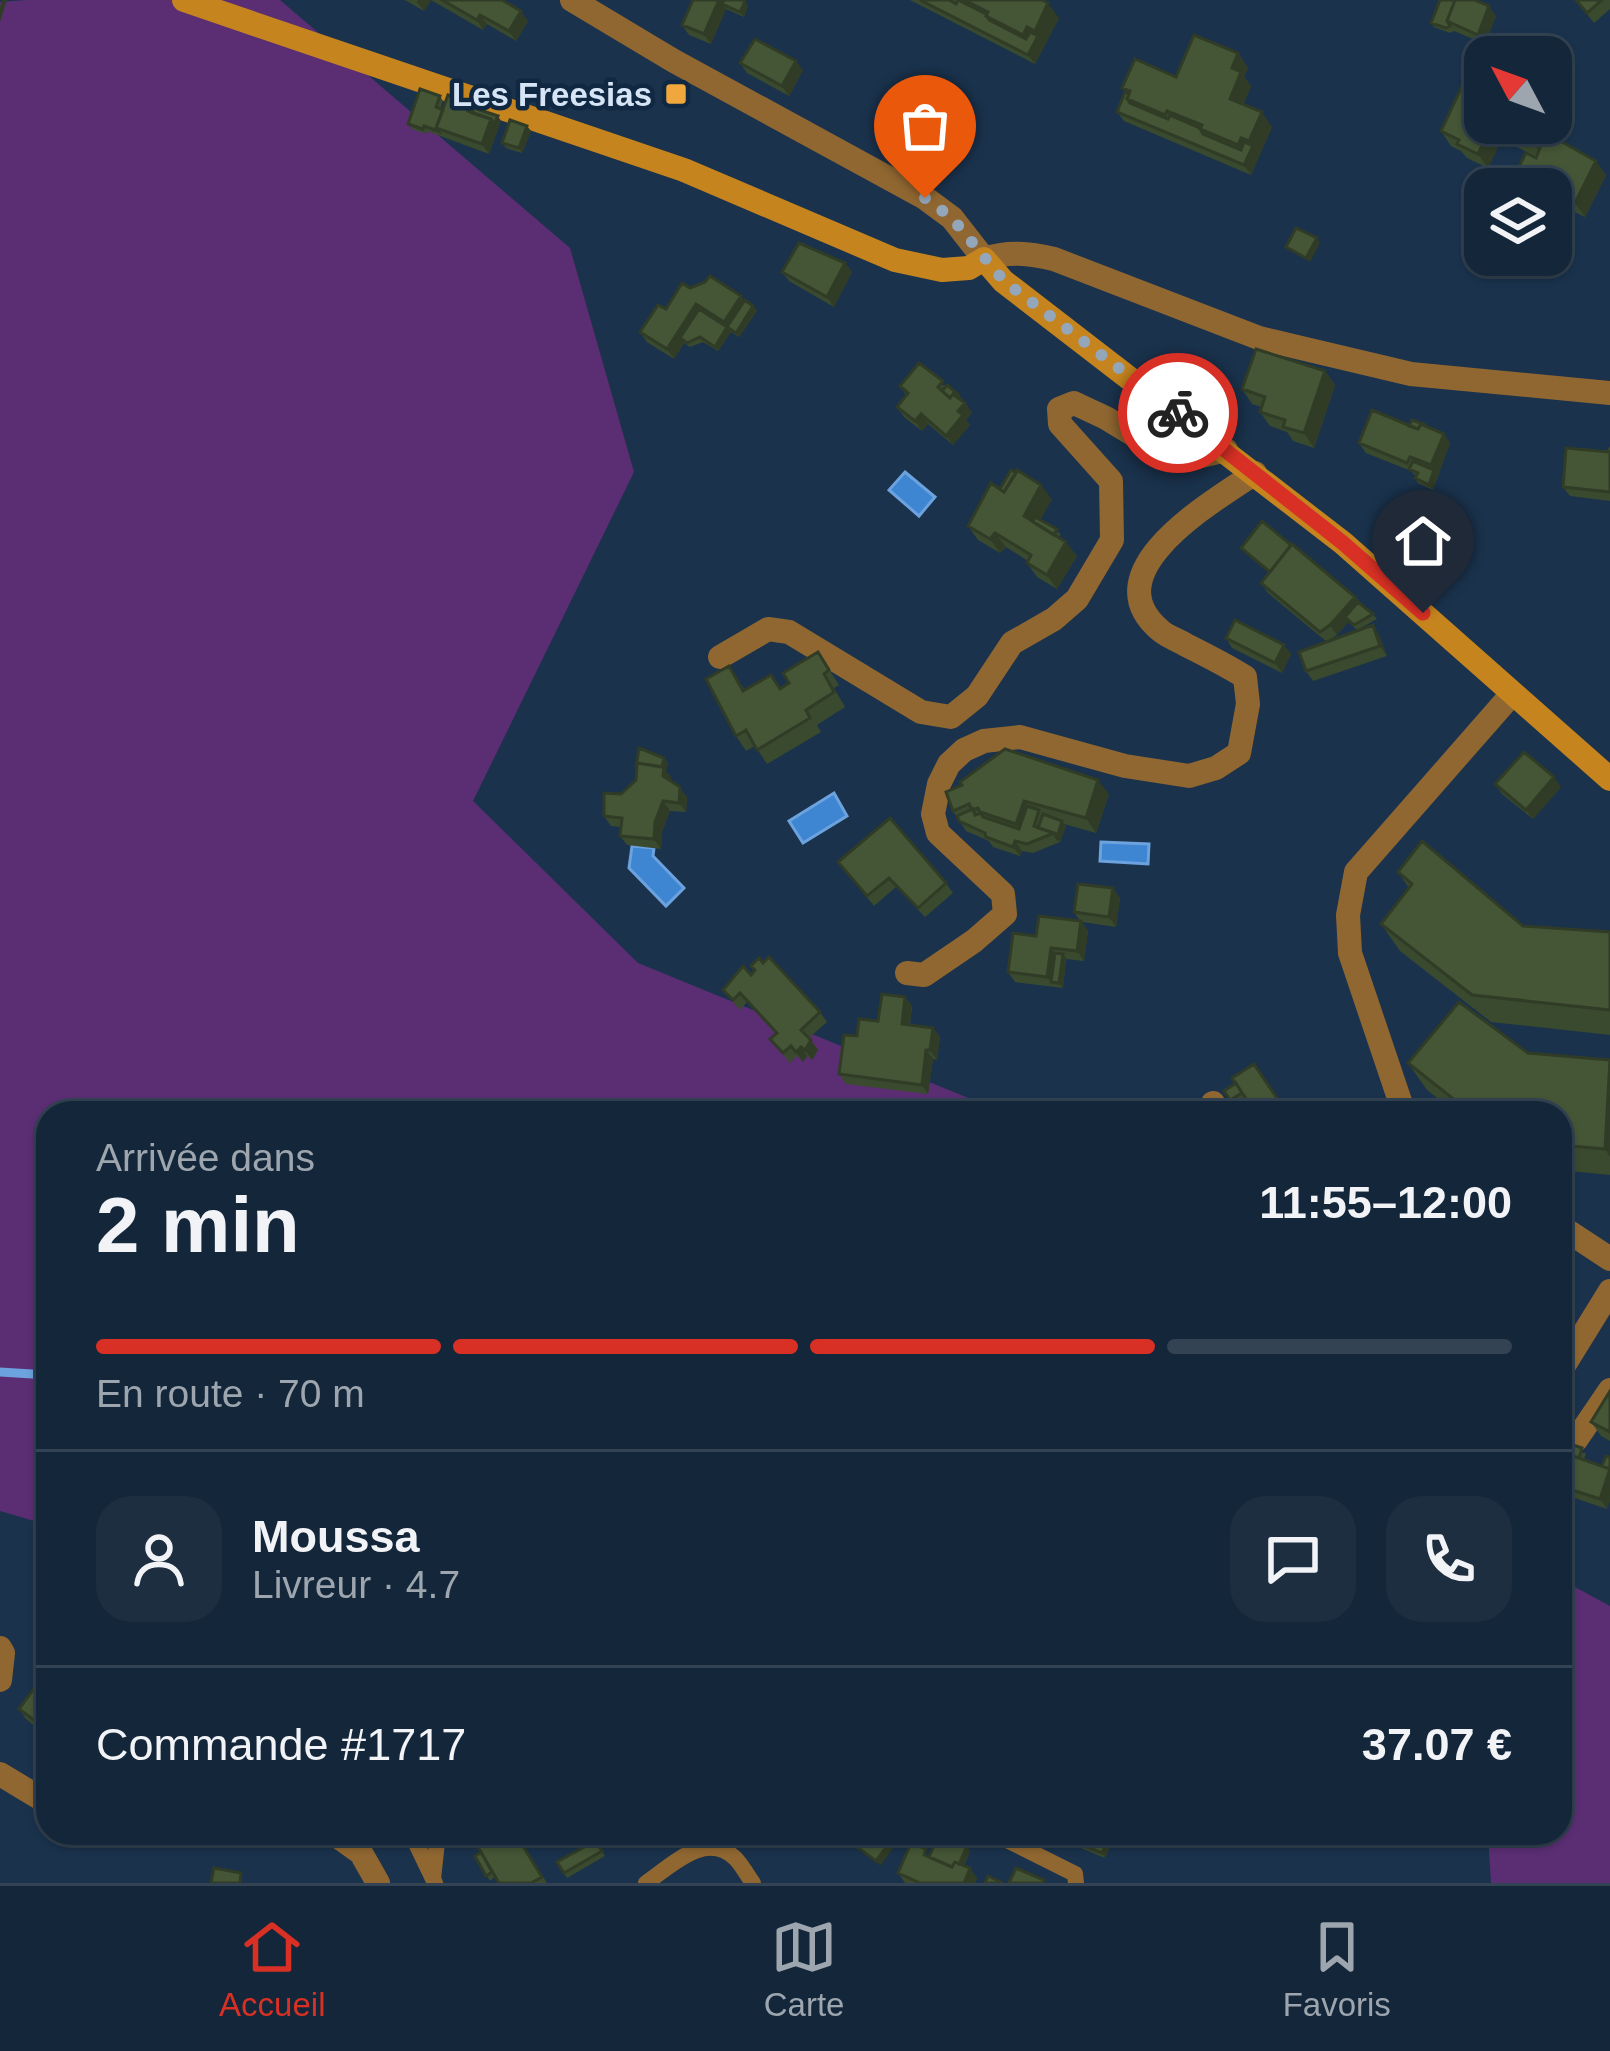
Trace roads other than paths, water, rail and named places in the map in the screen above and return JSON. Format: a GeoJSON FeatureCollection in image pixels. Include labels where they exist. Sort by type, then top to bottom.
{"type":"FeatureCollection","features":[{"type":"Feature","properties":{"kind":"main road"},"geometry":{"type":"LineString","coordinates":[[184,0],[684,170],[895,260],[942,270],[969,268],[984,259],[1004,281],[1343,543],[1610,779]]}},
{"type":"Feature","properties":{"kind":"street"},"geometry":{"type":"LineString","coordinates":[[572,0],[925,198],[952,218],[984,259],[1028,253],[1054,259],[1259,338],[1411,374],[1610,393]]}},
{"type":"Feature","properties":{"kind":"street"},"geometry":{"type":"LineString","coordinates":[[720,657],[768,629],[789,632],[921,712],[951,717],[977,696],[1012,644],[1077,599],[1112,539],[1111,481],[1060,424],[1059,409],[1074,404],[1184,460],[1226,450]]}},
{"type":"Feature","properties":{"kind":"street"},"geometry":{"type":"LineString","coordinates":[[907,973],[924,975],[1005,914],[1003,894],[938,833],[933,814],[939,784],[949,764],[964,750],[984,741],[1020,737],[1125,766],[1189,776],[1216,768],[1238,753],[1248,704],[1244,676],[1160,631],[1140,605],[1141,580],[1162,541],[1189,516],[1255,473]]}},
{"type":"Feature","properties":{"kind":"street"},"geometry":{"type":"LineString","coordinates":[[1400,1101],[1351,953],[1348,915],[1356,872],[1512,694]]}},
{"type":"Feature","properties":{"kind":"street"},"geometry":{"type":"LineString","coordinates":[[1572,1234],[1610,1259]]}},
{"type":"Feature","properties":{"kind":"street"},"geometry":{"type":"LineString","coordinates":[[1572,1353],[1610,1291]]}},
{"type":"Feature","properties":{"kind":"street"},"geometry":{"type":"LineString","coordinates":[[1572,1438],[1576,1440],[1610,1390]]}},
{"type":"Feature","properties":{"kind":"street"},"geometry":{"type":"LineString","coordinates":[[0,1648],[0,1680]]}},
{"type":"Feature","properties":{"kind":"street"},"geometry":{"type":"LineString","coordinates":[[0,1774],[36,1796]]}},
{"type":"Feature","properties":{"kind":"street"},"geometry":{"type":"LineString","coordinates":[[350,1845],[361,1853],[378,1883]]}},
{"type":"Feature","properties":{"kind":"lane"},"geometry":{"type":"LineString","coordinates":[[417,1845],[434,1881]]}},
{"type":"Feature","properties":{"kind":"lane"},"geometry":{"type":"LineString","coordinates":[[434,1881],[437,1845]]}},
{"type":"Feature","properties":{"kind":"lane"},"geometry":{"type":"LineString","coordinates":[[1017,1845],[1076,1874],[1076,1883]]}},
{"type":"Feature","properties":{"kind":"lane"},"geometry":{"type":"LineString","coordinates":[[646,1883],[692,1851],[712,1846],[733,1855],[753,1883]]}},
{"type":"Feature","properties":{"kind":"water"},"geometry":{"type":"Polygon","coordinates":[[[905,472],[935,497],[919,516],[889,490],[905,472]]]}},
{"type":"Feature","properties":{"kind":"water"},"geometry":{"type":"Polygon","coordinates":[[[834,793],[847,816],[803,843],[789,821],[834,793]]]}},
{"type":"Feature","properties":{"kind":"water"},"geometry":{"type":"Polygon","coordinates":[[[1101,842],[1149,844],[1148,864],[1100,861],[1101,842]]]}},
{"type":"Feature","properties":{"kind":"water"},"geometry":{"type":"Polygon","coordinates":[[[632,846],[654,848],[653,856],[684,888],[666,906],[629,868],[632,846]]]}},
{"type":"Feature","properties":{"kind":"waterway"},"geometry":{"type":"LineString","coordinates":[[0,1372],[36,1374]]}},
{"type":"Feature","properties":{"kind":"place","name":"Les Freesias"},"geometry":{"type":"Point","coordinates":[676,94]}}]}
